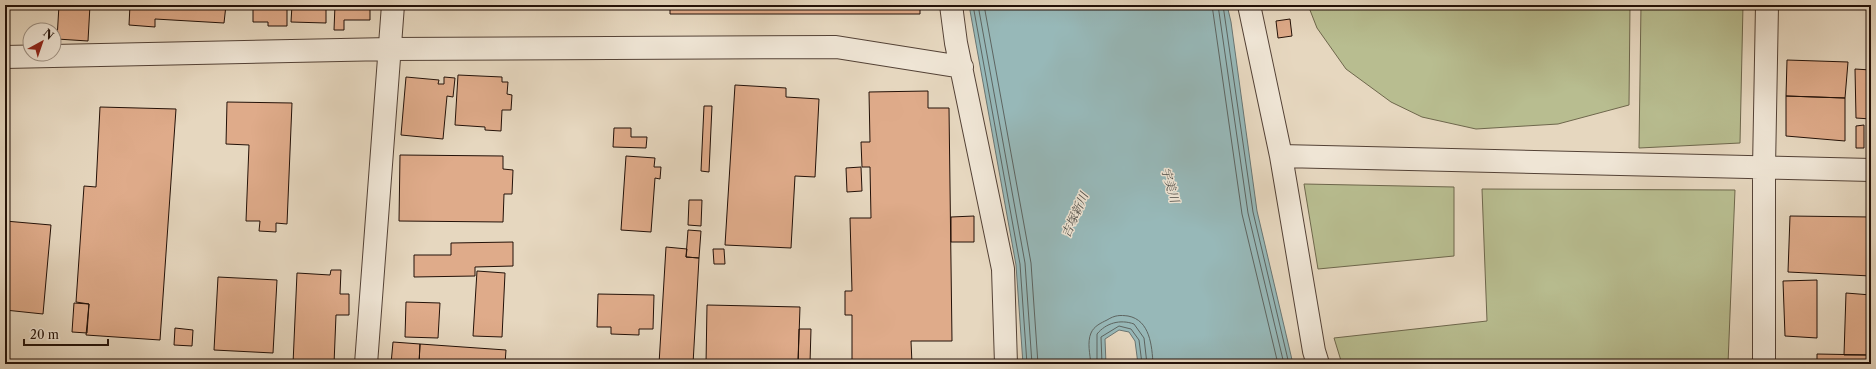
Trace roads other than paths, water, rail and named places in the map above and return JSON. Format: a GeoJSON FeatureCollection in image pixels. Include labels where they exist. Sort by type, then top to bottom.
{"type":"FeatureCollection","features":[{"type":"Feature","properties":{"kind":"street"},"geometry":{"type":"LineString","coordinates":[[366,364],[393,5]]}},
{"type":"Feature","properties":{"kind":"street"},"geometry":{"type":"LineString","coordinates":[[951,5],[1003,269],[1006,364]]}},
{"type":"Feature","properties":{"kind":"street"},"geometry":{"type":"LineString","coordinates":[[1249,5],[1281,156],[1314,351],[1318,364]]}},
{"type":"Feature","properties":{"kind":"street"},"geometry":{"type":"LineString","coordinates":[[1764,364],[1764,168],[1767,5]]}},
{"type":"Feature","properties":{"kind":"street"},"geometry":{"type":"LineString","coordinates":[[5,57],[390,49],[836,47],[962,67]]}},
{"type":"Feature","properties":{"kind":"street"},"geometry":{"type":"LineString","coordinates":[[1281,156],[1871,170]]}},
{"type":"Feature","properties":{"kind":"water"},"geometry":{"type":"Polygon","coordinates":[[[969,5],[1227,5],[1231,22],[1257,211],[1293,364],[1138,364],[1135,341],[1129,332],[1119,330],[1105,339],[1106,364],[1023,364],[1016,265],[969,5]]]}},
{"type":"Feature","properties":{"kind":"water label","name":"宇美川"},"geometry":{"type":"Point","coordinates":[1170,185]}},
{"type":"Feature","properties":{"kind":"water label","name":"吉塚新川"},"geometry":{"type":"Point","coordinates":[1075,215]}}]}
